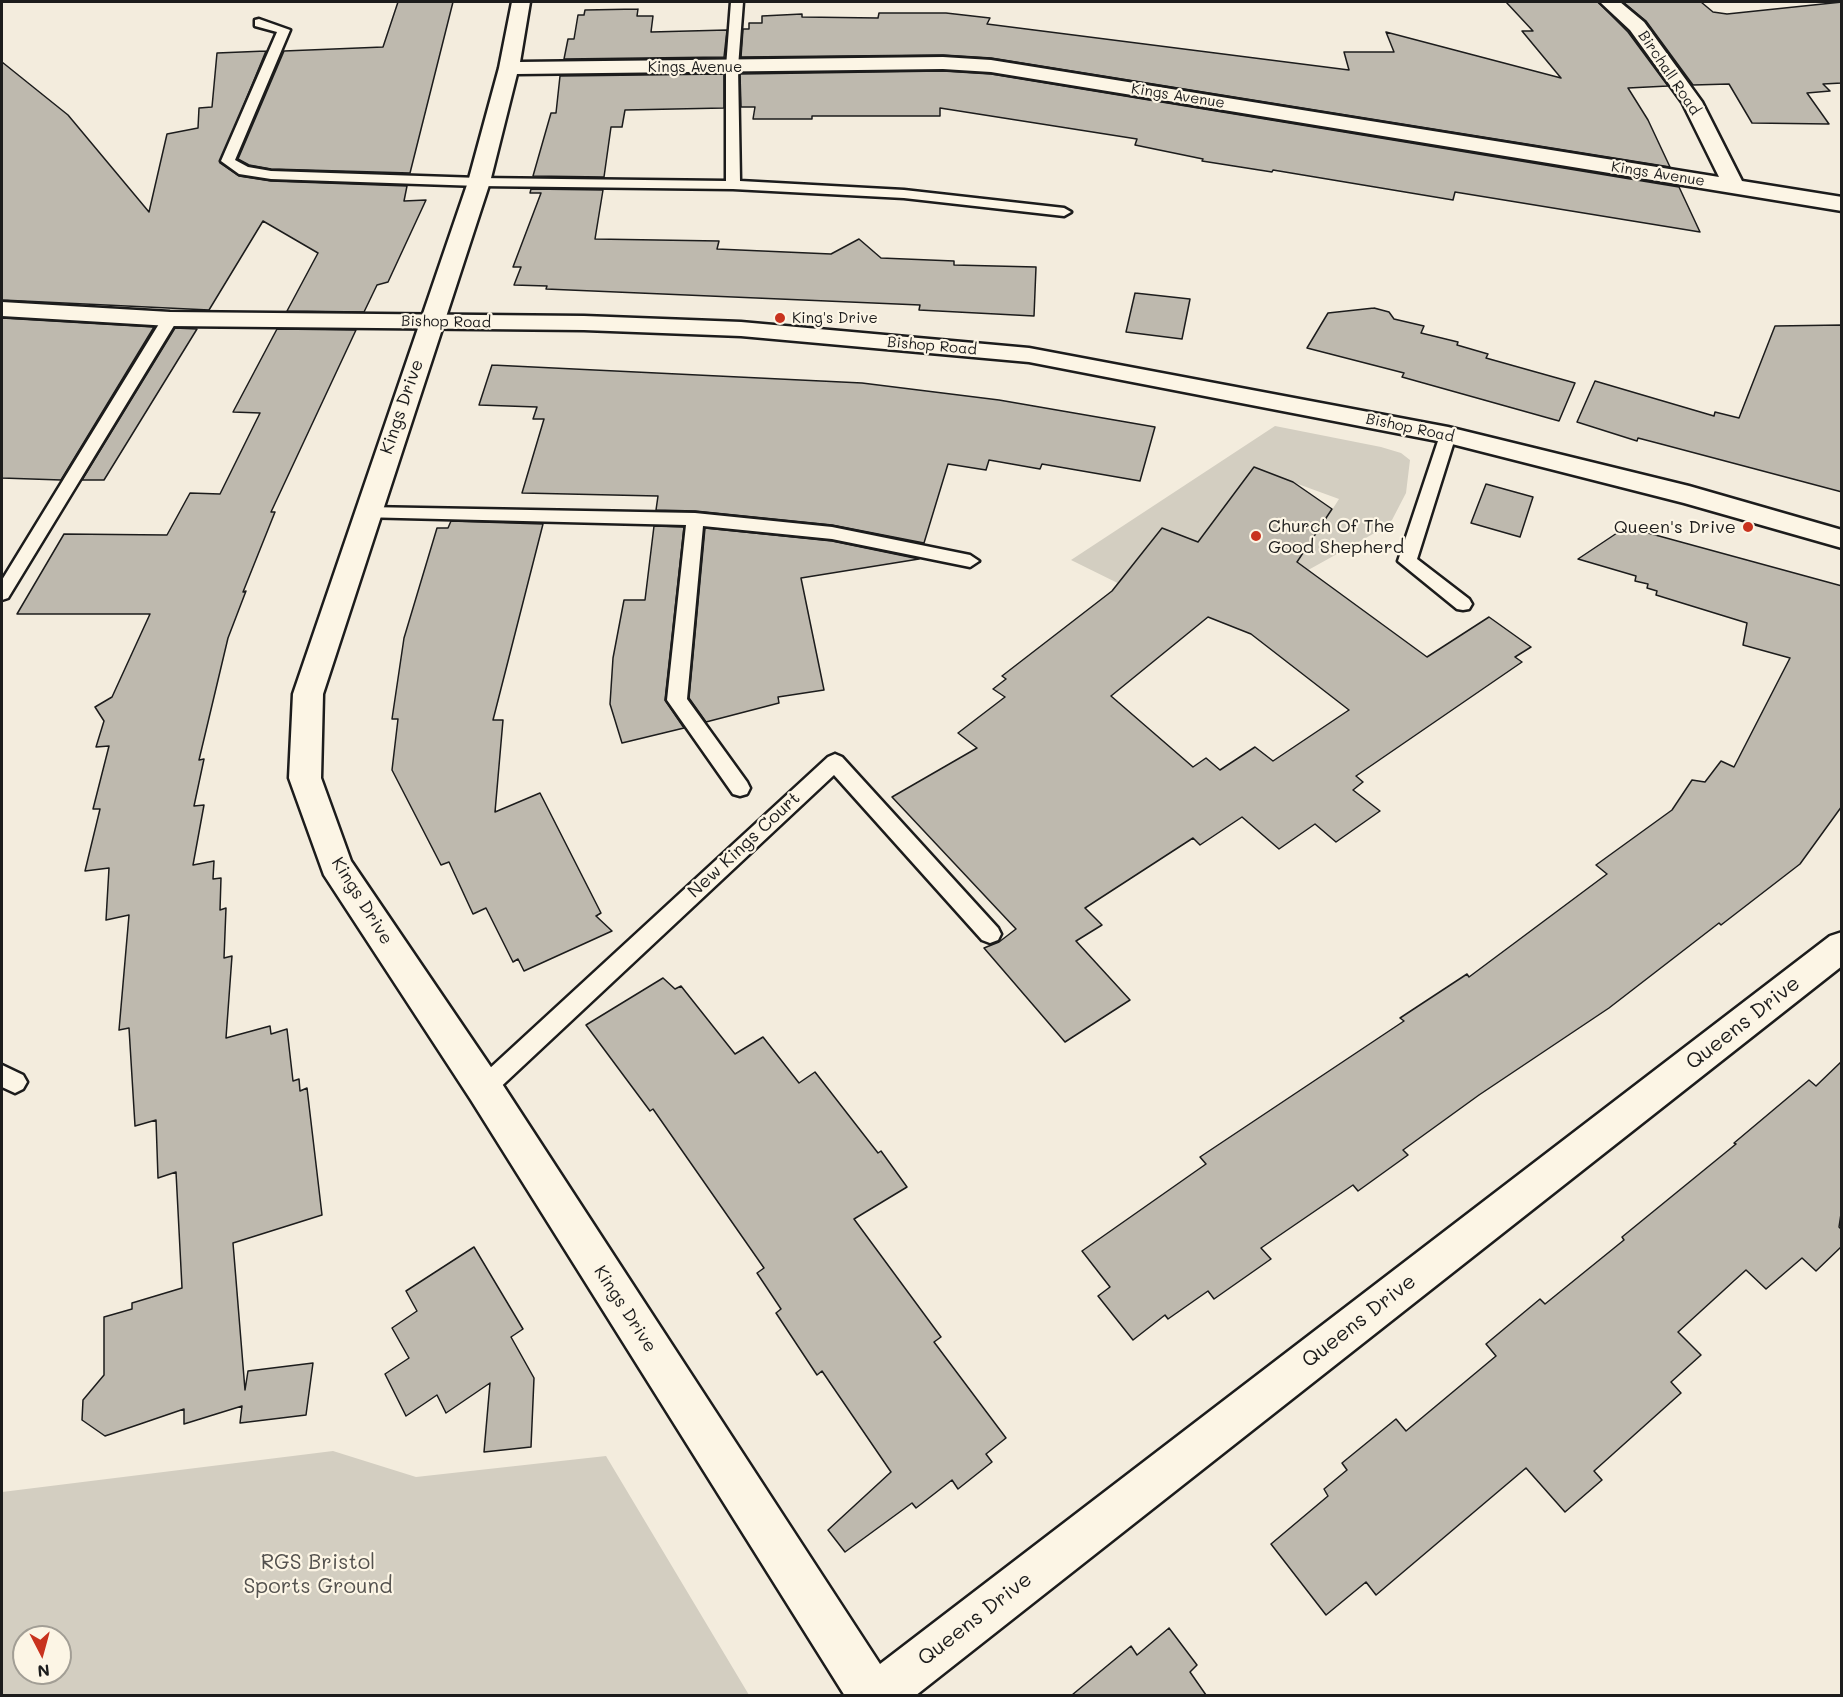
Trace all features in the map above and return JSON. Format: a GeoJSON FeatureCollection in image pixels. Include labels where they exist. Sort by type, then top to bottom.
{"type":"FeatureCollection","features":[{"type":"Feature","properties":{"kind":"street","name":"Kings Drive"},"geometry":{"type":"LineString","coordinates":[[521,2],[509,68],[479,182],[366,513],[308,694],[305,778],[336,866],[484,1088],[874,1695]]}},
{"type":"Feature","properties":{"kind":"street","name":"Birchall Road"},"geometry":{"type":"LineString","coordinates":[[1609,2],[1637,26],[1692,102],[1734,187]]}},
{"type":"Feature","properties":{"kind":"street","name":"Kings Avenue"},"geometry":{"type":"LineString","coordinates":[[509,68],[943,63],[991,66],[1842,204]]}},
{"type":"Feature","properties":{"kind":"street","name":"Bishop Road"},"geometry":{"type":"LineString","coordinates":[[2,309],[170,319],[584,323],[741,329],[1029,355],[1448,435],[1689,495],[1842,538]]}},
{"type":"Feature","properties":{"kind":"street","name":"Queens Drive"},"geometry":{"type":"LineString","coordinates":[[874,1695],[1842,946]]}},
{"type":"Feature","properties":{"kind":"lane"},"geometry":{"type":"LineString","coordinates":[[734,185],[732,67],[737,2]]}},
{"type":"Feature","properties":{"kind":"lane"},"geometry":{"type":"LineString","coordinates":[[259,23],[284,30],[228,160],[244,171],[271,175],[479,182],[734,185],[904,194],[1064,212]]}},
{"type":"Feature","properties":{"kind":"lane"},"geometry":{"type":"LineString","coordinates":[[2,594],[170,319]]}},
{"type":"Feature","properties":{"kind":"lane"},"geometry":{"type":"LineString","coordinates":[[1448,435],[1407,561],[1463,604]]}},
{"type":"Feature","properties":{"kind":"lane"},"geometry":{"type":"LineString","coordinates":[[366,513],[695,519],[832,533],[970,561]]}},
{"type":"Feature","properties":{"kind":"lane"},"geometry":{"type":"LineString","coordinates":[[695,519],[677,700],[740,788]]}},
{"type":"Feature","properties":{"kind":"lane","name":"New Kings Court"},"geometry":{"type":"LineString","coordinates":[[484,1088],[835,762],[990,934]]}},
{"type":"Feature","properties":{"kind":"green space"},"geometry":{"type":"Polygon","coordinates":[[[1275,426],[1381,447],[1401,453],[1410,460],[1406,493],[1392,520],[1380,530],[1258,598],[1321,506],[1332,510],[1339,499],[1254,468],[1206,545],[1161,528],[1141,554],[1150,599],[1071,560],[1275,426]]]}},
{"type":"Feature","properties":{"kind":"green space","name":"RGS Bristol Sports Ground"},"geometry":{"type":"Polygon","coordinates":[[[333,1451],[416,1477],[606,1456],[749,1695],[2,1695],[2,1492],[333,1451]]]}},
{"type":"Feature","properties":{"kind":"building"},"geometry":{"type":"Polygon","coordinates":[[[398,2],[453,2],[410,173],[271,169],[249,165],[238,159],[284,51],[383,47],[398,2]]]}},
{"type":"Feature","properties":{"kind":"building"},"geometry":{"type":"Polygon","coordinates":[[[1506,2],[1598,2],[1628,32],[1668,86],[1628,88],[1648,120],[1670,167],[991,58],[943,55],[741,57],[743,29],[749,29],[749,23],[762,23],[762,16],[802,14],[802,17],[878,18],[879,13],[946,13],[990,18],[987,24],[1349,70],[1344,52],[1394,52],[1386,32],[1561,78],[1522,31],[1533,31],[1506,2]]]}},
{"type":"Feature","properties":{"kind":"building"},"geometry":{"type":"Polygon","coordinates":[[[1623,2],[1701,2],[1713,12],[1727,14],[1842,2],[1842,83],[1823,84],[1830,91],[1807,93],[1829,124],[1752,123],[1729,84],[1693,85],[1646,21],[1623,2]]]}},
{"type":"Feature","properties":{"kind":"building"},"geometry":{"type":"Polygon","coordinates":[[[638,9],[637,16],[653,16],[651,32],[727,30],[724,57],[564,59],[568,39],[574,39],[578,15],[584,15],[585,10],[638,9]]]}},
{"type":"Feature","properties":{"kind":"building"},"geometry":{"type":"Polygon","coordinates":[[[266,51],[220,163],[239,176],[271,181],[407,186],[404,201],[426,200],[388,282],[377,285],[364,312],[287,311],[318,253],[263,221],[209,310],[2,300],[2,62],[68,115],[149,212],[167,134],[198,128],[199,108],[212,107],[217,53],[266,51]]]}},
{"type":"Feature","properties":{"kind":"building"},"geometry":{"type":"Polygon","coordinates":[[[943,71],[991,74],[1679,187],[1700,232],[1455,192],[1453,200],[1273,170],[1272,172],[1202,161],[1203,159],[1135,145],[1137,139],[940,108],[940,116],[812,116],[812,119],[753,119],[755,107],[741,107],[740,74],[943,71]]]}},
{"type":"Feature","properties":{"kind":"building"},"geometry":{"type":"Polygon","coordinates":[[[724,74],[724,108],[625,110],[622,127],[611,127],[604,177],[533,176],[551,113],[556,113],[560,76],[724,74]]]}},
{"type":"Feature","properties":{"kind":"building"},"geometry":{"type":"Polygon","coordinates":[[[531,189],[603,190],[595,239],[719,241],[717,249],[831,254],[859,239],[881,258],[954,261],[954,265],[1036,267],[1034,316],[919,310],[920,305],[546,289],[547,286],[514,285],[521,267],[513,267],[541,193],[530,193],[531,189]]]}},
{"type":"Feature","properties":{"kind":"building"},"geometry":{"type":"Polygon","coordinates":[[[1135,293],[1190,299],[1182,339],[1126,332],[1135,293]]]}},
{"type":"Feature","properties":{"kind":"building"},"geometry":{"type":"Polygon","coordinates":[[[1374,308],[1389,312],[1394,319],[1424,326],[1421,333],[1458,342],[1457,345],[1488,354],[1486,358],[1575,383],[1559,421],[1402,377],[1404,373],[1307,348],[1328,313],[1374,308]]]}},
{"type":"Feature","properties":{"kind":"building"},"geometry":{"type":"Polygon","coordinates":[[[2,318],[154,327],[61,480],[2,478],[2,318]]]}},
{"type":"Feature","properties":{"kind":"building"},"geometry":{"type":"Polygon","coordinates":[[[1842,325],[1842,492],[1638,438],[1637,441],[1577,422],[1595,381],[1714,416],[1715,412],[1739,418],[1775,326],[1842,325]]]}},
{"type":"Feature","properties":{"kind":"building"},"geometry":{"type":"Polygon","coordinates":[[[175,328],[197,329],[104,480],[82,480],[175,328]]]}},
{"type":"Feature","properties":{"kind":"building"},"geometry":{"type":"Polygon","coordinates":[[[277,329],[356,330],[271,512],[275,512],[243,592],[246,591],[228,638],[199,760],[204,759],[194,806],[204,805],[193,865],[214,861],[213,879],[221,878],[220,910],[226,908],[224,958],[232,956],[226,1038],[270,1026],[271,1034],[287,1029],[293,1081],[299,1079],[300,1091],[307,1088],[322,1215],[233,1243],[245,1390],[248,1371],[313,1363],[306,1415],[240,1423],[242,1406],[184,1424],[184,1409],[105,1436],[82,1420],[83,1400],[104,1375],[104,1317],[132,1309],[132,1303],[182,1288],[176,1172],[158,1178],[156,1120],[135,1126],[129,1028],[119,1030],[129,915],[106,920],[109,868],[85,871],[100,809],[93,809],[109,746],[96,747],[104,721],[95,707],[112,697],[150,614],[17,614],[64,534],[167,535],[190,493],[220,494],[260,413],[233,412],[277,329]]]}},
{"type":"Feature","properties":{"kind":"building"},"geometry":{"type":"Polygon","coordinates":[[[492,365],[862,383],[999,400],[1155,427],[1140,481],[1042,464],[1040,469],[989,460],[986,470],[948,464],[924,543],[832,525],[695,511],[656,510],[658,496],[522,493],[544,419],[533,419],[537,407],[479,405],[492,365]]]}},
{"type":"Feature","properties":{"kind":"building"},"geometry":{"type":"Polygon","coordinates":[[[1254,467],[1293,482],[1332,509],[1297,562],[1427,657],[1489,617],[1531,647],[1515,657],[1522,662],[1356,776],[1363,782],[1353,790],[1380,811],[1336,842],[1315,824],[1279,849],[1242,817],[1200,845],[1193,838],[1085,908],[1102,925],[1076,941],[1130,1000],[1065,1042],[984,948],[999,942],[1016,929],[892,797],[977,748],[958,733],[1005,697],[993,689],[1006,679],[1002,676],[1112,591],[1162,528],[1198,542],[1254,467]],[[1208,617],[1111,696],[1193,767],[1206,758],[1220,770],[1255,747],[1273,761],[1349,710],[1251,634],[1208,617]]]}},
{"type":"Feature","properties":{"kind":"building"},"geometry":{"type":"Polygon","coordinates":[[[1486,484],[1533,497],[1520,537],[1471,523],[1486,484]]]}},
{"type":"Feature","properties":{"kind":"building"},"geometry":{"type":"Polygon","coordinates":[[[451,521],[543,524],[493,720],[503,720],[495,812],[540,793],[601,913],[596,916],[612,931],[524,971],[518,959],[513,962],[486,908],[473,914],[449,862],[441,865],[392,770],[398,719],[392,719],[404,638],[437,528],[448,528],[451,521]]]}},
{"type":"Feature","properties":{"kind":"building"},"geometry":{"type":"Polygon","coordinates":[[[654,526],[684,527],[665,700],[684,728],[622,743],[610,704],[613,658],[624,600],[645,600],[654,526]]]}},
{"type":"Feature","properties":{"kind":"building"},"geometry":{"type":"Polygon","coordinates":[[[1626,527],[1842,586],[1842,806],[1800,864],[1721,925],[1719,923],[1609,1008],[1479,1095],[1403,1150],[1408,1155],[1358,1191],[1353,1185],[1261,1248],[1271,1259],[1214,1299],[1208,1291],[1168,1319],[1165,1315],[1133,1340],[1098,1296],[1110,1287],[1082,1251],[1206,1164],[1200,1157],[1404,1021],[1400,1018],[1467,974],[1469,977],[1607,874],[1596,865],[1672,810],[1692,780],[1705,782],[1721,761],[1734,767],[1790,658],[1743,645],[1747,623],[1656,595],[1657,591],[1647,588],[1648,584],[1635,581],[1636,576],[1578,559],[1626,527]]]}},
{"type":"Feature","properties":{"kind":"building"},"geometry":{"type":"Polygon","coordinates":[[[705,528],[832,541],[919,559],[801,578],[824,690],[778,697],[779,703],[706,722],[689,698],[705,528]]]}},
{"type":"Feature","properties":{"kind":"building"},"geometry":{"type":"Polygon","coordinates":[[[663,978],[675,989],[681,986],[735,1054],[763,1037],[799,1083],[815,1072],[878,1153],[881,1151],[907,1187],[854,1219],[941,1337],[934,1342],[1006,1438],[986,1454],[992,1462],[958,1489],[952,1480],[916,1508],[912,1503],[845,1552],[828,1530],[891,1472],[822,1371],[817,1375],[776,1313],[781,1309],[757,1273],[764,1268],[653,1109],[650,1111],[586,1025],[663,978]]]}},
{"type":"Feature","properties":{"kind":"building"},"geometry":{"type":"Polygon","coordinates":[[[1842,1061],[1842,1207],[1839,1227],[1842,1230],[1842,1246],[1816,1271],[1802,1258],[1766,1289],[1746,1270],[1678,1332],[1701,1355],[1671,1382],[1681,1393],[1594,1471],[1602,1480],[1565,1512],[1526,1468],[1376,1595],[1366,1582],[1326,1615],[1271,1544],[1328,1496],[1324,1489],[1347,1470],[1342,1463],[1396,1419],[1406,1431],[1496,1356],[1486,1344],[1540,1299],[1545,1304],[1624,1240],[1622,1237],[1736,1144],[1734,1143],[1809,1080],[1816,1086],[1842,1061]]]}},
{"type":"Feature","properties":{"kind":"building"},"geometry":{"type":"Polygon","coordinates":[[[474,1247],[523,1329],[511,1337],[534,1378],[531,1447],[484,1452],[490,1383],[446,1413],[437,1395],[406,1416],[385,1374],[409,1358],[392,1328],[417,1311],[406,1291],[474,1247]]]}},
{"type":"Feature","properties":{"kind":"building"},"geometry":{"type":"Polygon","coordinates":[[[1169,1628],[1197,1665],[1190,1672],[1206,1695],[1072,1695],[1131,1646],[1137,1655],[1169,1628]]]}},
{"type":"Feature","properties":{"kind":"place","name":"King's Drive"},"geometry":{"type":"Point","coordinates":[780,318]}},
{"type":"Feature","properties":{"kind":"place","name":"Queen's Drive"},"geometry":{"type":"Point","coordinates":[1748,527]}},
{"type":"Feature","properties":{"kind":"place","name":"Church Of The Good Shepherd"},"geometry":{"type":"Point","coordinates":[1256,536]}}]}
